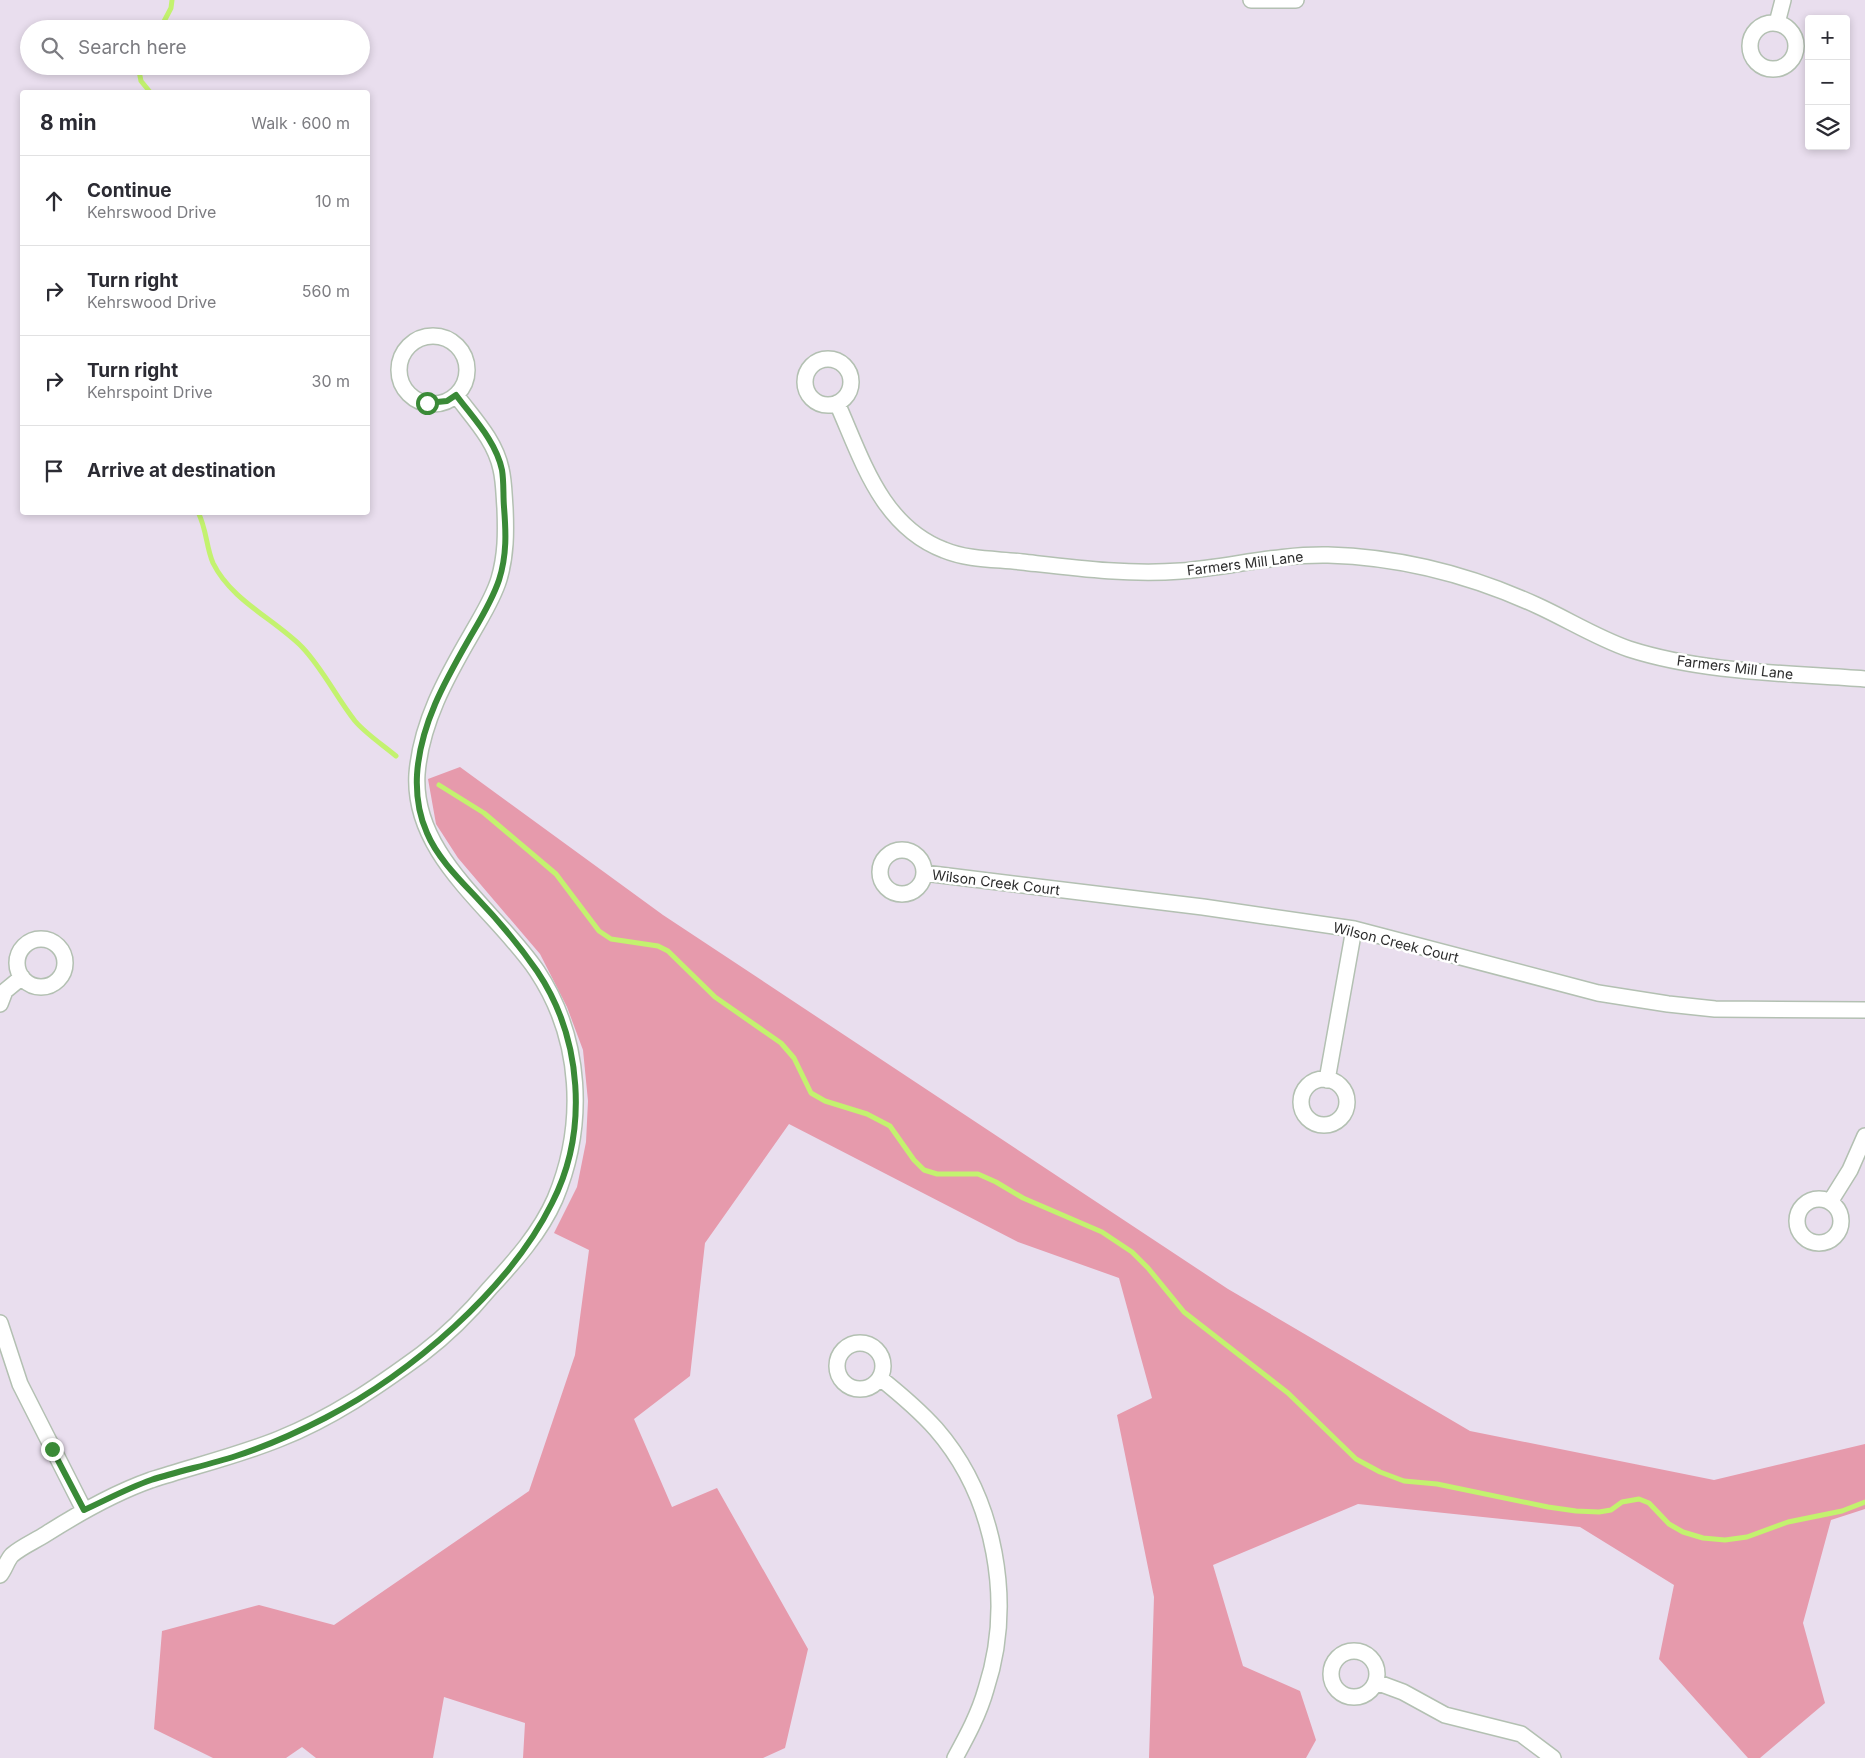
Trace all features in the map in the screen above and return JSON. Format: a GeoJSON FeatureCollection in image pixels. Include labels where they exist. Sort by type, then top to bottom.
{"type":"FeatureCollection","features":[{"type":"Feature","properties":{"kind":"street"},"geometry":{"type":"LineString","coordinates":[[1251,0],[1296,0]]}},
{"type":"Feature","properties":{"kind":"street"},"geometry":{"type":"LineString","coordinates":[[1777,23],[1783,0]]}},
{"type":"Feature","properties":{"kind":"street"},"geometry":{"type":"LineString","coordinates":[[427,336],[438,336],[458,346],[464,355],[467,365],[467,377],[463,387],[456,395],[437,403],[422,401],[409,393],[403,385],[400,365],[408,347],[416,340],[427,336]]}},
{"type":"Feature","properties":{"kind":"street"},"geometry":{"type":"LineString","coordinates":[[0,1575],[4,1572],[5,1556],[84,1510],[148,1481],[238,1455],[283,1438],[330,1416],[385,1382],[429,1349],[451,1329],[517,1258],[537,1232],[554,1200],[567,1163],[576,1118],[575,1081],[571,1046],[563,1021],[539,973],[509,935],[450,869],[427,834],[420,816],[417,772],[430,717],[441,687],[492,598],[500,578],[507,538],[502,469],[487,435],[456,395]]}},
{"type":"Feature","properties":{"kind":"street","name":"Farmers Mill Lane"},"geometry":{"type":"LineString","coordinates":[[837,403],[875,488],[890,511],[913,532],[930,544],[958,555],[1102,571],[1138,572],[1182,571],[1276,557],[1327,555],[1380,559],[1435,569],[1475,580],[1537,605],[1627,648],[1670,659],[1725,668],[1865,679]]}},
{"type":"Feature","properties":{"kind":"street","name":"Wilson Creek Court"},"geometry":{"type":"LineString","coordinates":[[924,873],[1203,907],[1354,929],[1598,993],[1650,1002],[1715,1009],[1865,1010]]}},
{"type":"Feature","properties":{"kind":"street"},"geometry":{"type":"LineString","coordinates":[[1327,1080],[1354,929]]}},
{"type":"Feature","properties":{"kind":"street"},"geometry":{"type":"LineString","coordinates":[[0,1004],[5,991],[22,977]]}},
{"type":"Feature","properties":{"kind":"street"},"geometry":{"type":"LineString","coordinates":[[1830,1202],[1850,1170],[1865,1136]]}},
{"type":"Feature","properties":{"kind":"street"},"geometry":{"type":"LineString","coordinates":[[0,1323],[20,1384],[84,1510]]}},
{"type":"Feature","properties":{"kind":"street"},"geometry":{"type":"LineString","coordinates":[[880,1378],[906,1398],[937,1430],[959,1462],[975,1494],[990,1533],[997,1568],[999,1601],[994,1660],[977,1716],[955,1758]]}},
{"type":"Feature","properties":{"kind":"street"},"geometry":{"type":"LineString","coordinates":[[1376,1682],[1403,1692],[1445,1715],[1521,1734],[1553,1758]]}},
{"type":"Feature","properties":{"kind":"shaded area"},"geometry":{"type":"Polygon","coordinates":[[[460,767],[663,915],[1228,1289],[1470,1431],[1714,1480],[1865,1444],[1865,1509],[1831,1520],[1803,1623],[1825,1703],[1760,1758],[1748,1758],[1659,1659],[1674,1585],[1580,1527],[1358,1504],[1213,1565],[1243,1666],[1300,1691],[1316,1740],[1306,1758],[1149,1758],[1154,1597],[1117,1415],[1152,1398],[1119,1278],[1018,1242],[789,1124],[705,1243],[690,1376],[634,1419],[672,1507],[717,1488],[808,1649],[785,1748],[763,1758],[523,1758],[525,1723],[444,1697],[433,1758],[316,1758],[302,1747],[286,1758],[213,1758],[154,1729],[162,1631],[259,1605],[334,1625],[529,1491],[575,1355],[589,1250],[554,1233],[577,1187],[586,1142],[588,1101],[583,1050],[567,1007],[540,954],[458,858],[436,824],[428,779],[460,767]]]}},
{"type":"Feature","properties":{"kind":"waterway"},"geometry":{"type":"LineString","coordinates":[[165,20],[171,8],[172,0]]}},
{"type":"Feature","properties":{"kind":"waterway"},"geometry":{"type":"LineString","coordinates":[[140,75],[141,81],[148,90]]}},
{"type":"Feature","properties":{"kind":"waterway"},"geometry":{"type":"LineString","coordinates":[[199,515],[213,563],[221,576],[242,598],[302,647],[359,726],[396,756]]}},
{"type":"Feature","properties":{"kind":"waterway"},"geometry":{"type":"LineString","coordinates":[[439,785],[484,813],[556,874],[599,931],[611,939],[658,946],[668,951],[715,997],[781,1043],[794,1058],[811,1093],[825,1101],[867,1114],[890,1126],[914,1160],[924,1170],[937,1174],[978,1174],[1023,1198],[1102,1232],[1132,1252],[1148,1268],[1184,1312],[1288,1393],[1356,1459],[1380,1472],[1404,1481],[1437,1484],[1576,1511],[1599,1512],[1611,1510],[1622,1502],[1639,1499],[1649,1503],[1669,1524],[1683,1532],[1703,1538],[1725,1540],[1747,1537],[1788,1522],[1842,1511],[1865,1502]]}},
{"type":"Feature","properties":{"kind":"route"},"geometry":{"type":"LineString","coordinates":[[52,1449],[84,1510],[148,1481],[238,1455],[283,1438],[330,1416],[385,1382],[429,1349],[478,1303],[537,1232],[554,1200],[567,1163],[576,1118],[575,1081],[571,1046],[563,1021],[539,973],[480,901],[450,869],[427,834],[420,816],[417,796],[417,772],[430,717],[441,687],[492,598],[500,578],[507,538],[502,469],[487,435],[456,395],[447,401],[427,403]]}}]}
